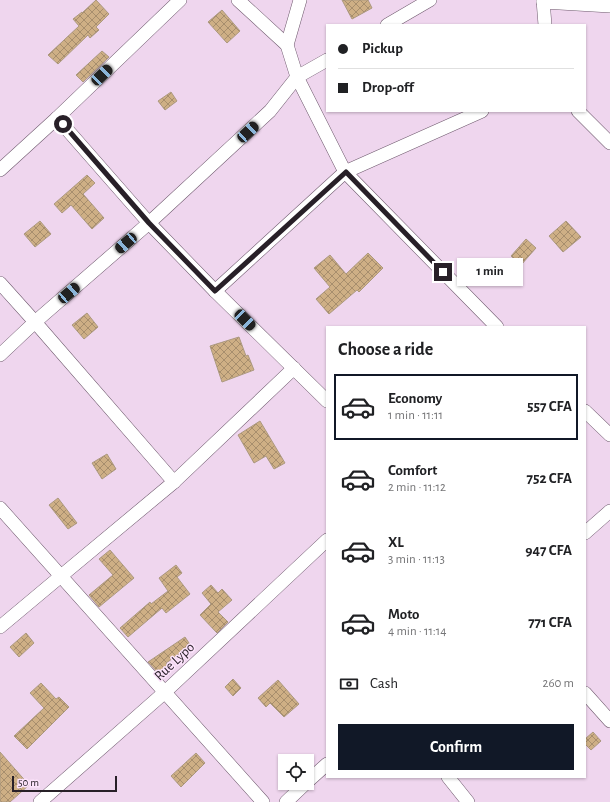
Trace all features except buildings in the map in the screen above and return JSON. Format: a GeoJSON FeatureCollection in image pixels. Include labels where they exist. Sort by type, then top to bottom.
{"type":"FeatureCollection","features":[{"type":"Feature","properties":{"kind":"street"},"geometry":{"type":"LineString","coordinates":[[0,170],[57,118],[180,0]]}},
{"type":"Feature","properties":{"kind":"street"},"geometry":{"type":"LineString","coordinates":[[238,0],[287,45],[297,77],[346,172],[497,326]]}},
{"type":"Feature","properties":{"kind":"street"},"geometry":{"type":"LineString","coordinates":[[287,45],[300,0]]}},
{"type":"Feature","properties":{"kind":"street"},"geometry":{"type":"LineString","coordinates":[[389,24],[430,0]]}},
{"type":"Feature","properties":{"kind":"street"},"geometry":{"type":"LineString","coordinates":[[545,24],[543,1],[610,6]]}},
{"type":"Feature","properties":{"kind":"street"},"geometry":{"type":"LineString","coordinates":[[0,355],[35,322],[149,223],[270,111],[297,77],[326,61]]}},
{"type":"Feature","properties":{"kind":"street"},"geometry":{"type":"LineString","coordinates":[[215,291],[346,172],[480,112]]}},
{"type":"Feature","properties":{"kind":"street"},"geometry":{"type":"LineString","coordinates":[[579,112],[610,143]]}},
{"type":"Feature","properties":{"kind":"street"},"geometry":{"type":"LineString","coordinates":[[57,118],[149,223],[215,291],[326,400]]}},
{"type":"Feature","properties":{"kind":"street"},"geometry":{"type":"LineString","coordinates":[[0,284],[35,322],[174,482]]}},
{"type":"Feature","properties":{"kind":"street"},"geometry":{"type":"LineString","coordinates":[[0,627],[174,482],[294,368]]}},
{"type":"Feature","properties":{"kind":"street"},"geometry":{"type":"LineString","coordinates":[[586,412],[610,435]]}},
{"type":"Feature","properties":{"kind":"street"},"geometry":{"type":"LineString","coordinates":[[0,508],[263,802]]}},
{"type":"Feature","properties":{"kind":"street"},"geometry":{"type":"LineString","coordinates":[[586,532],[610,511]]}},
{"type":"Feature","properties":{"kind":"street","name":"Rue Lypo"},"geometry":{"type":"LineString","coordinates":[[40,802],[165,692],[326,541]]}},
{"type":"Feature","properties":{"kind":"street"},"geometry":{"type":"LineString","coordinates":[[586,694],[610,721]]}},
{"type":"Feature","properties":{"kind":"street"},"geometry":{"type":"LineString","coordinates":[[314,776],[326,765]]}},
{"type":"Feature","properties":{"kind":"street"},"geometry":{"type":"LineString","coordinates":[[449,778],[468,802]]}},
{"type":"Feature","properties":{"kind":"street"},"geometry":{"type":"LineString","coordinates":[[286,802],[299,790]]}},
{"type":"Feature","properties":{"kind":"route"},"geometry":{"type":"LineString","coordinates":[[63,124],[149,223],[215,291],[346,172],[443,272]]}}]}
